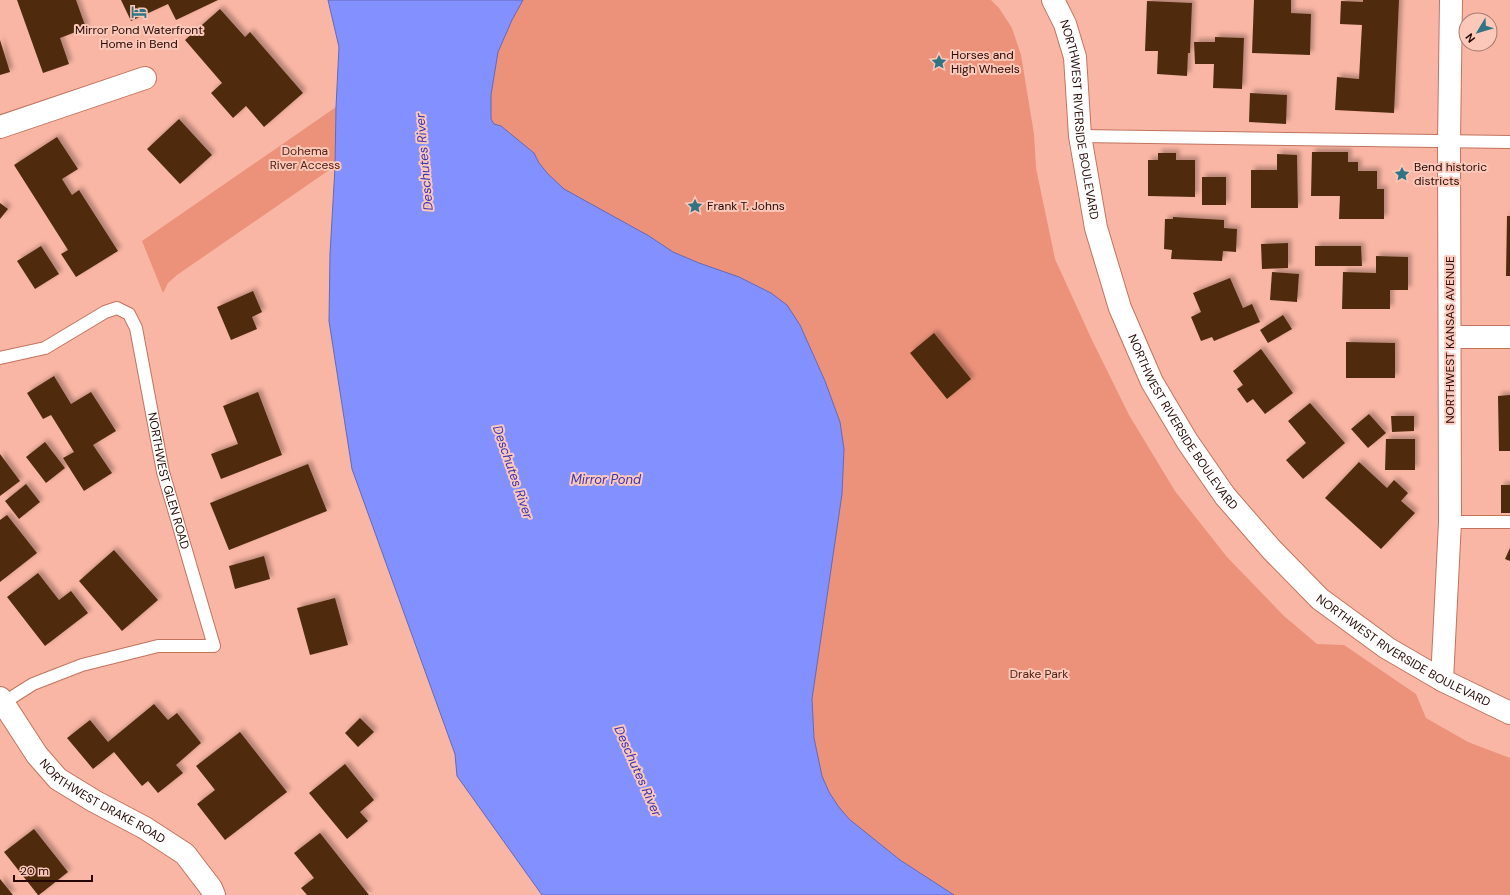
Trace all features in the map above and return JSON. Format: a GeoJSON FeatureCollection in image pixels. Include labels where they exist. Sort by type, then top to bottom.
{"type":"FeatureCollection","features":[{"type":"Feature","properties":{"kind":"street","name":"NORTHWEST RIVERSIDE BOULEVARD"},"geometry":{"type":"LineString","coordinates":[[1053,0],[1065,24],[1075,57],[1080,136],[1096,228],[1120,308],[1152,382],[1187,441],[1225,496],[1272,550],[1320,599],[1387,648],[1442,680],[1510,713]]}},
{"type":"Feature","properties":{"kind":"street","name":"NORTHWEST KANSAS AVENUE"},"geometry":{"type":"LineString","coordinates":[[1442,680],[1450,522],[1449,142],[1451,0]]}},
{"type":"Feature","properties":{"kind":"street"},"geometry":{"type":"LineString","coordinates":[[0,127],[145,78]]}},
{"type":"Feature","properties":{"kind":"street"},"geometry":{"type":"LineString","coordinates":[[1450,337],[1510,337]]}},
{"type":"Feature","properties":{"kind":"street","name":"NORTHWEST DRAKE ROAD"},"geometry":{"type":"LineString","coordinates":[[1,700],[37,755],[58,779],[94,802],[145,828],[185,854],[211,888],[214,895]]}},
{"type":"Feature","properties":{"kind":"lane"},"geometry":{"type":"LineString","coordinates":[[1080,136],[1510,142]]}},
{"type":"Feature","properties":{"kind":"lane","name":"NORTHWEST GLEN ROAD"},"geometry":{"type":"LineString","coordinates":[[0,358],[45,348],[105,312],[117,308],[129,314],[136,328],[162,472],[214,646],[158,646],[82,665],[33,684],[1,700]]}},
{"type":"Feature","properties":{"kind":"lane"},"geometry":{"type":"LineString","coordinates":[[1450,522],[1510,522]]}},
{"type":"Feature","properties":{"kind":"green space","name":"Drake Park"},"geometry":{"type":"Polygon","coordinates":[[[523,0],[991,0],[999,8],[1012,28],[1021,55],[1034,134],[1036,168],[1055,259],[1092,340],[1129,415],[1175,491],[1227,557],[1284,616],[1317,644],[1344,645],[1416,694],[1426,718],[1468,742],[1510,758],[1510,895],[954,895],[900,860],[849,819],[829,792],[822,776],[814,738],[812,699],[842,494],[844,449],[840,422],[825,381],[800,325],[699,263],[673,252],[649,236],[564,189],[548,174],[539,163],[534,153],[501,126],[494,124],[491,119],[491,95],[498,52],[512,20],[523,0]]]}},
{"type":"Feature","properties":{"kind":"green space","name":"Dohema River Access"},"geometry":{"type":"Polygon","coordinates":[[[336,107],[335,166],[177,275],[168,283],[163,293],[142,241],[336,107]]]}},
{"type":"Feature","properties":{"kind":"water","name":"Mirror Pond"},"geometry":{"type":"Polygon","coordinates":[[[328,0],[523,0],[512,20],[498,52],[491,95],[491,119],[494,124],[501,126],[534,153],[539,163],[548,174],[564,189],[649,236],[673,252],[739,277],[771,293],[787,305],[800,325],[825,381],[840,422],[844,449],[842,494],[812,699],[814,738],[822,776],[829,792],[849,819],[900,860],[954,895],[542,895],[457,776],[455,754],[352,469],[329,321],[330,254],[335,167],[339,47],[328,0]]]}},
{"type":"Feature","properties":{"kind":"building"},"geometry":{"type":"Polygon","coordinates":[[[17,0],[76,0],[86,28],[60,38],[69,64],[43,73],[17,0]]]}},
{"type":"Feature","properties":{"kind":"building","name":"Mirror Pond Waterfront Home in Bend"},"geometry":{"type":"Polygon","coordinates":[[[121,0],[218,0],[176,20],[168,4],[131,21],[121,0]]]}},
{"type":"Feature","properties":{"kind":"building"},"geometry":{"type":"Polygon","coordinates":[[[1254,0],[1291,0],[1291,13],[1311,14],[1310,55],[1252,53],[1254,0]]]}},
{"type":"Feature","properties":{"kind":"building"},"geometry":{"type":"Polygon","coordinates":[[[1363,0],[1399,0],[1394,113],[1335,110],[1337,77],[1359,79],[1362,25],[1340,24],[1341,1],[1363,2],[1363,0]]]}},
{"type":"Feature","properties":{"kind":"building"},"geometry":{"type":"Polygon","coordinates":[[[1147,1],[1192,3],[1190,53],[1188,53],[1187,76],[1157,74],[1158,51],[1145,51],[1147,1]]]}},
{"type":"Feature","properties":{"kind":"building"},"geometry":{"type":"Polygon","coordinates":[[[220,9],[245,37],[250,32],[303,93],[264,127],[246,106],[233,118],[211,93],[222,83],[185,40],[220,9]]]}},
{"type":"Feature","properties":{"kind":"building"},"geometry":{"type":"Polygon","coordinates":[[[1215,37],[1244,38],[1242,89],[1213,88],[1214,64],[1195,64],[1194,42],[1215,42],[1215,37]]]}},
{"type":"Feature","properties":{"kind":"building"},"geometry":{"type":"Polygon","coordinates":[[[0,40],[10,72],[0,75],[0,40]]]}},
{"type":"Feature","properties":{"kind":"building"},"geometry":{"type":"Polygon","coordinates":[[[1250,93],[1287,95],[1286,124],[1249,122],[1250,93]]]}},
{"type":"Feature","properties":{"kind":"building"},"geometry":{"type":"Polygon","coordinates":[[[179,119],[212,155],[180,184],[147,149],[179,119]]]}},
{"type":"Feature","properties":{"kind":"building"},"geometry":{"type":"Polygon","coordinates":[[[57,137],[78,169],[62,179],[72,195],[79,190],[118,251],[76,277],[61,254],[68,250],[14,165],[57,137]]]}},
{"type":"Feature","properties":{"kind":"building"},"geometry":{"type":"Polygon","coordinates":[[[1312,152],[1348,152],[1348,162],[1358,162],[1358,171],[1377,171],[1377,189],[1384,189],[1384,219],[1339,219],[1340,196],[1311,196],[1312,152]]]}},
{"type":"Feature","properties":{"kind":"building"},"geometry":{"type":"Polygon","coordinates":[[[1158,153],[1176,153],[1176,160],[1195,160],[1195,197],[1148,196],[1148,160],[1158,160],[1158,153]]]}},
{"type":"Feature","properties":{"kind":"building"},"geometry":{"type":"Polygon","coordinates":[[[1277,154],[1297,155],[1298,208],[1251,208],[1251,170],[1277,170],[1277,154]]]}},
{"type":"Feature","properties":{"kind":"building"},"geometry":{"type":"Polygon","coordinates":[[[1202,177],[1226,177],[1226,205],[1202,205],[1202,177]]]}},
{"type":"Feature","properties":{"kind":"building"},"geometry":{"type":"Polygon","coordinates":[[[0,203],[8,209],[0,219],[0,203]]]}},
{"type":"Feature","properties":{"kind":"building"},"geometry":{"type":"Polygon","coordinates":[[[1507,216],[1510,216],[1510,276],[1506,276],[1507,216]]]}},
{"type":"Feature","properties":{"kind":"building"},"geometry":{"type":"Polygon","coordinates":[[[1173,217],[1224,220],[1224,228],[1237,229],[1236,252],[1223,251],[1222,261],[1171,259],[1172,250],[1164,249],[1165,219],[1173,219],[1173,217]]]}},
{"type":"Feature","properties":{"kind":"building"},"geometry":{"type":"Polygon","coordinates":[[[1288,243],[1288,268],[1262,269],[1261,244],[1288,243]]]}},
{"type":"Feature","properties":{"kind":"building"},"geometry":{"type":"Polygon","coordinates":[[[41,246],[59,274],[35,289],[17,261],[41,246]]]}},
{"type":"Feature","properties":{"kind":"building"},"geometry":{"type":"Polygon","coordinates":[[[1315,246],[1361,246],[1362,266],[1315,266],[1315,246]]]}},
{"type":"Feature","properties":{"kind":"building"},"geometry":{"type":"Polygon","coordinates":[[[1376,256],[1408,257],[1408,290],[1390,290],[1390,309],[1342,309],[1343,272],[1376,273],[1376,256]]]}},
{"type":"Feature","properties":{"kind":"building"},"geometry":{"type":"Polygon","coordinates":[[[1272,272],[1299,274],[1297,302],[1270,300],[1272,272]]]}},
{"type":"Feature","properties":{"kind":"building"},"geometry":{"type":"Polygon","coordinates":[[[1230,278],[1243,308],[1252,304],[1260,322],[1214,341],[1212,337],[1201,341],[1191,317],[1201,312],[1193,293],[1230,278]]]}},
{"type":"Feature","properties":{"kind":"building"},"geometry":{"type":"Polygon","coordinates":[[[253,291],[262,312],[252,317],[257,329],[231,340],[217,307],[253,291]]]}},
{"type":"Feature","properties":{"kind":"building"},"geometry":{"type":"Polygon","coordinates":[[[1283,315],[1292,329],[1268,343],[1260,330],[1283,315]]]}},
{"type":"Feature","properties":{"kind":"building"},"geometry":{"type":"Polygon","coordinates":[[[934,333],[971,379],[947,399],[910,353],[934,333]]]}},
{"type":"Feature","properties":{"kind":"building"},"geometry":{"type":"Polygon","coordinates":[[[1346,342],[1395,343],[1395,378],[1346,378],[1346,342]]]}},
{"type":"Feature","properties":{"kind":"building"},"geometry":{"type":"Polygon","coordinates":[[[1261,349],[1293,393],[1265,414],[1253,399],[1247,403],[1237,389],[1243,385],[1233,371],[1261,349]]]}},
{"type":"Feature","properties":{"kind":"building"},"geometry":{"type":"Polygon","coordinates":[[[54,376],[71,404],[91,392],[116,431],[93,445],[112,473],[84,491],[63,458],[74,452],[51,415],[43,419],[27,393],[54,376]]]}},
{"type":"Feature","properties":{"kind":"building"},"geometry":{"type":"Polygon","coordinates":[[[258,392],[282,455],[221,479],[211,454],[238,444],[223,406],[258,392]]]}},
{"type":"Feature","properties":{"kind":"building"},"geometry":{"type":"Polygon","coordinates":[[[1510,395],[1510,451],[1499,451],[1498,396],[1510,395]]]}},
{"type":"Feature","properties":{"kind":"building"},"geometry":{"type":"Polygon","coordinates":[[[1310,403],[1345,443],[1303,479],[1286,460],[1306,443],[1288,421],[1310,403]]]}},
{"type":"Feature","properties":{"kind":"building"},"geometry":{"type":"Polygon","coordinates":[[[1369,414],[1386,433],[1368,448],[1351,429],[1369,414]]]}},
{"type":"Feature","properties":{"kind":"building"},"geometry":{"type":"Polygon","coordinates":[[[1391,416],[1414,416],[1414,431],[1392,432],[1391,416]]]}},
{"type":"Feature","properties":{"kind":"building"},"geometry":{"type":"Polygon","coordinates":[[[1386,439],[1415,439],[1415,470],[1385,470],[1386,439]]]}},
{"type":"Feature","properties":{"kind":"building"},"geometry":{"type":"Polygon","coordinates":[[[45,442],[65,468],[46,483],[26,457],[45,442]]]}},
{"type":"Feature","properties":{"kind":"building"},"geometry":{"type":"Polygon","coordinates":[[[0,454],[20,481],[0,496],[0,454]]]}},
{"type":"Feature","properties":{"kind":"building"},"geometry":{"type":"Polygon","coordinates":[[[1359,462],[1387,488],[1394,480],[1408,493],[1401,501],[1415,513],[1381,549],[1325,498],[1359,462]]]}},
{"type":"Feature","properties":{"kind":"building"},"geometry":{"type":"Polygon","coordinates":[[[308,464],[327,511],[229,550],[210,503],[308,464]]]}},
{"type":"Feature","properties":{"kind":"building"},"geometry":{"type":"Polygon","coordinates":[[[26,484],[40,502],[19,519],[5,501],[26,484]]]}},
{"type":"Feature","properties":{"kind":"building"},"geometry":{"type":"Polygon","coordinates":[[[1501,485],[1510,485],[1510,513],[1501,513],[1501,485]]]}},
{"type":"Feature","properties":{"kind":"building"},"geometry":{"type":"Polygon","coordinates":[[[7,515],[37,553],[0,582],[0,520],[7,515]]]}},
{"type":"Feature","properties":{"kind":"building"},"geometry":{"type":"Polygon","coordinates":[[[1510,548],[1510,561],[1505,559],[1510,548]]]}},
{"type":"Feature","properties":{"kind":"building"},"geometry":{"type":"Polygon","coordinates":[[[114,550],[158,600],[122,631],[79,581],[114,550]]]}},
{"type":"Feature","properties":{"kind":"building"},"geometry":{"type":"Polygon","coordinates":[[[264,556],[270,579],[235,589],[229,566],[264,556]]]}},
{"type":"Feature","properties":{"kind":"building"},"geometry":{"type":"Polygon","coordinates":[[[38,573],[59,600],[71,591],[88,613],[45,646],[7,597],[38,573]]]}},
{"type":"Feature","properties":{"kind":"building"},"geometry":{"type":"Polygon","coordinates":[[[335,598],[348,645],[310,655],[297,608],[335,598]]]}},
{"type":"Feature","properties":{"kind":"building"},"geometry":{"type":"Polygon","coordinates":[[[154,704],[168,720],[177,713],[201,743],[176,765],[183,773],[158,793],[148,781],[142,786],[114,752],[93,769],[67,738],[90,720],[108,742],[154,704]]]}},
{"type":"Feature","properties":{"kind":"building"},"geometry":{"type":"Polygon","coordinates":[[[360,718],[374,732],[358,747],[345,733],[360,718]]]}},
{"type":"Feature","properties":{"kind":"building"},"geometry":{"type":"Polygon","coordinates":[[[240,732],[287,792],[225,840],[197,804],[215,790],[196,766],[240,732]]]}},
{"type":"Feature","properties":{"kind":"building"},"geometry":{"type":"Polygon","coordinates":[[[345,764],[374,800],[360,812],[368,821],[347,839],[309,793],[345,764]]]}},
{"type":"Feature","properties":{"kind":"building"},"geometry":{"type":"Polygon","coordinates":[[[34,829],[68,872],[39,895],[4,852],[34,829]]]}},
{"type":"Feature","properties":{"kind":"building"},"geometry":{"type":"Polygon","coordinates":[[[320,833],[369,895],[307,895],[301,888],[314,878],[294,853],[320,833]]]}},
{"type":"Feature","properties":{"kind":"building"},"geometry":{"type":"Polygon","coordinates":[[[0,879],[13,895],[0,895],[0,879]]]}},
{"type":"Feature","properties":{"kind":"place","name":"Mirror Pond Waterfront Home in Bend"},"geometry":{"type":"Point","coordinates":[139,12]}},
{"type":"Feature","properties":{"kind":"place","name":"Horses and High Wheels"},"geometry":{"type":"Point","coordinates":[939,62]}},
{"type":"Feature","properties":{"kind":"place","name":"Bend historic districts"},"geometry":{"type":"Point","coordinates":[1402,174]}},
{"type":"Feature","properties":{"kind":"place","name":"Frank T. Johns"},"geometry":{"type":"Point","coordinates":[695,206]}},
{"type":"Feature","properties":{"kind":"water label","name":"Deschutes River"},"geometry":{"type":"Point","coordinates":[424,162]}},
{"type":"Feature","properties":{"kind":"water label","name":"Deschutes River"},"geometry":{"type":"Point","coordinates":[513,472]}},
{"type":"Feature","properties":{"kind":"water label","name":"Deschutes River"},"geometry":{"type":"Point","coordinates":[638,771]}}]}
